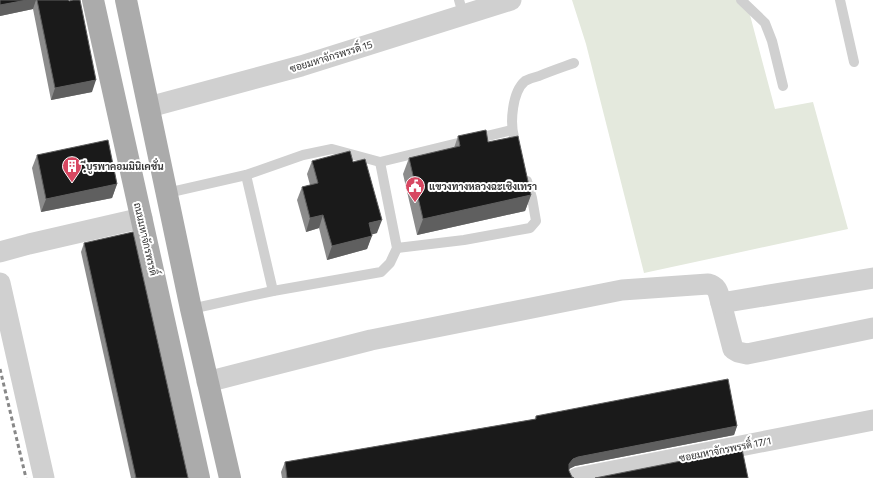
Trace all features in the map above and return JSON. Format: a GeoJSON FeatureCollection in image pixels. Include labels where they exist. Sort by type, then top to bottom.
{"type":"FeatureCollection","features":[{"type":"Feature","properties":{"kind":"main road","name":"ถนนมหาจักรพรรดิ์"},"geometry":{"type":"LineString","coordinates":[[93,0],[199,478]]}},
{"type":"Feature","properties":{"kind":"main road"},"geometry":{"type":"LineString","coordinates":[[126,0],[191,309],[230,478]]}},
{"type":"Feature","properties":{"kind":"street","name":"ซอยมหาจักรพรรดิ์ 15"},"geometry":{"type":"LineString","coordinates":[[149,107],[301,66],[461,7],[511,0]]}},
{"type":"Feature","properties":{"kind":"street"},"geometry":{"type":"LineString","coordinates":[[0,252],[142,218]]}},
{"type":"Feature","properties":{"kind":"street"},"geometry":{"type":"LineString","coordinates":[[721,303],[873,278]]}},
{"type":"Feature","properties":{"kind":"street"},"geometry":{"type":"LineString","coordinates":[[0,283],[44,478]]}},
{"type":"Feature","properties":{"kind":"street"},"geometry":{"type":"LineString","coordinates":[[207,382],[371,340],[622,290],[708,284],[714,286],[718,290],[733,348],[738,352],[747,354],[873,328]]}},
{"type":"Feature","properties":{"kind":"street","name":"ซอยมหาจักรพรรดิ์ 17/1"},"geometry":{"type":"LineString","coordinates":[[577,478],[873,420]]}},
{"type":"Feature","properties":{"kind":"lane"},"geometry":{"type":"LineString","coordinates":[[741,0],[764,23],[772,41],[784,86]]}},
{"type":"Feature","properties":{"kind":"lane"},"geometry":{"type":"LineString","coordinates":[[840,0],[854,62]]}},
{"type":"Feature","properties":{"kind":"lane"},"geometry":{"type":"LineString","coordinates":[[517,146],[512,130],[512,114],[515,98],[519,89],[525,81],[574,63]]}},
{"type":"Feature","properties":{"kind":"lane"},"geometry":{"type":"LineString","coordinates":[[167,193],[246,175],[303,155],[332,149],[380,162],[512,130]]}},
{"type":"Feature","properties":{"kind":"lane"},"geometry":{"type":"LineString","coordinates":[[191,309],[273,291],[381,272],[390,263],[397,248],[380,162]]}},
{"type":"Feature","properties":{"kind":"lane"},"geometry":{"type":"LineString","coordinates":[[397,248],[464,240],[530,228],[536,221],[532,198],[523,168]]}},
{"type":"Feature","properties":{"kind":"lane"},"geometry":{"type":"LineString","coordinates":[[246,175],[273,291]]}},
{"type":"Feature","properties":{"kind":"shaded area"},"geometry":{"type":"Polygon","coordinates":[[[572,0],[746,0],[775,109],[813,102],[848,229],[644,273],[586,44],[572,0]]]}},
{"type":"Feature","properties":{"kind":"building"},"geometry":{"type":"Polygon","coordinates":[[[0,0],[27,0],[0,5],[0,0]]]}},
{"type":"Feature","properties":{"kind":"building"},"geometry":{"type":"Polygon","coordinates":[[[37,0],[80,0],[96,80],[55,88],[37,0]]]}},
{"type":"Feature","properties":{"kind":"building"},"geometry":{"type":"Polygon","coordinates":[[[486,130],[488,142],[518,136],[531,195],[423,219],[409,158],[460,146],[458,136],[486,130]]]}},
{"type":"Feature","properties":{"kind":"building","name":"ฺีบูรพาคอมมินิเคชั่น"},"geometry":{"type":"Polygon","coordinates":[[[108,140],[117,184],[46,199],[37,155],[108,140]]]}},
{"type":"Feature","properties":{"kind":"building"},"geometry":{"type":"Polygon","coordinates":[[[350,151],[353,162],[365,159],[382,220],[369,223],[372,236],[332,246],[323,215],[310,218],[302,187],[318,183],[312,161],[350,151]]]}},
{"type":"Feature","properties":{"kind":"building"},"geometry":{"type":"Polygon","coordinates":[[[133,232],[188,478],[136,478],[84,243],[133,232]]]}},
{"type":"Feature","properties":{"kind":"building"},"geometry":{"type":"Polygon","coordinates":[[[728,379],[737,426],[578,457],[573,459],[569,464],[569,471],[574,478],[287,478],[285,462],[536,419],[536,416],[728,379]]]}},
{"type":"Feature","properties":{"kind":"building"},"geometry":{"type":"Polygon","coordinates":[[[742,449],[748,478],[595,478],[742,449]]]}},
{"type":"Feature","properties":{"kind":"railway"},"geometry":{"type":"LineString","coordinates":[[0,369],[26,478]]}},
{"type":"Feature","properties":{"kind":"place","name":"ฺีบูรพาคอมมินิเคชั่น"},"geometry":{"type":"Point","coordinates":[72,183]}},
{"type":"Feature","properties":{"kind":"place","name":"แขวงทางหลวงฉะเชิงเทรา"},"geometry":{"type":"Point","coordinates":[415,203]}}]}
